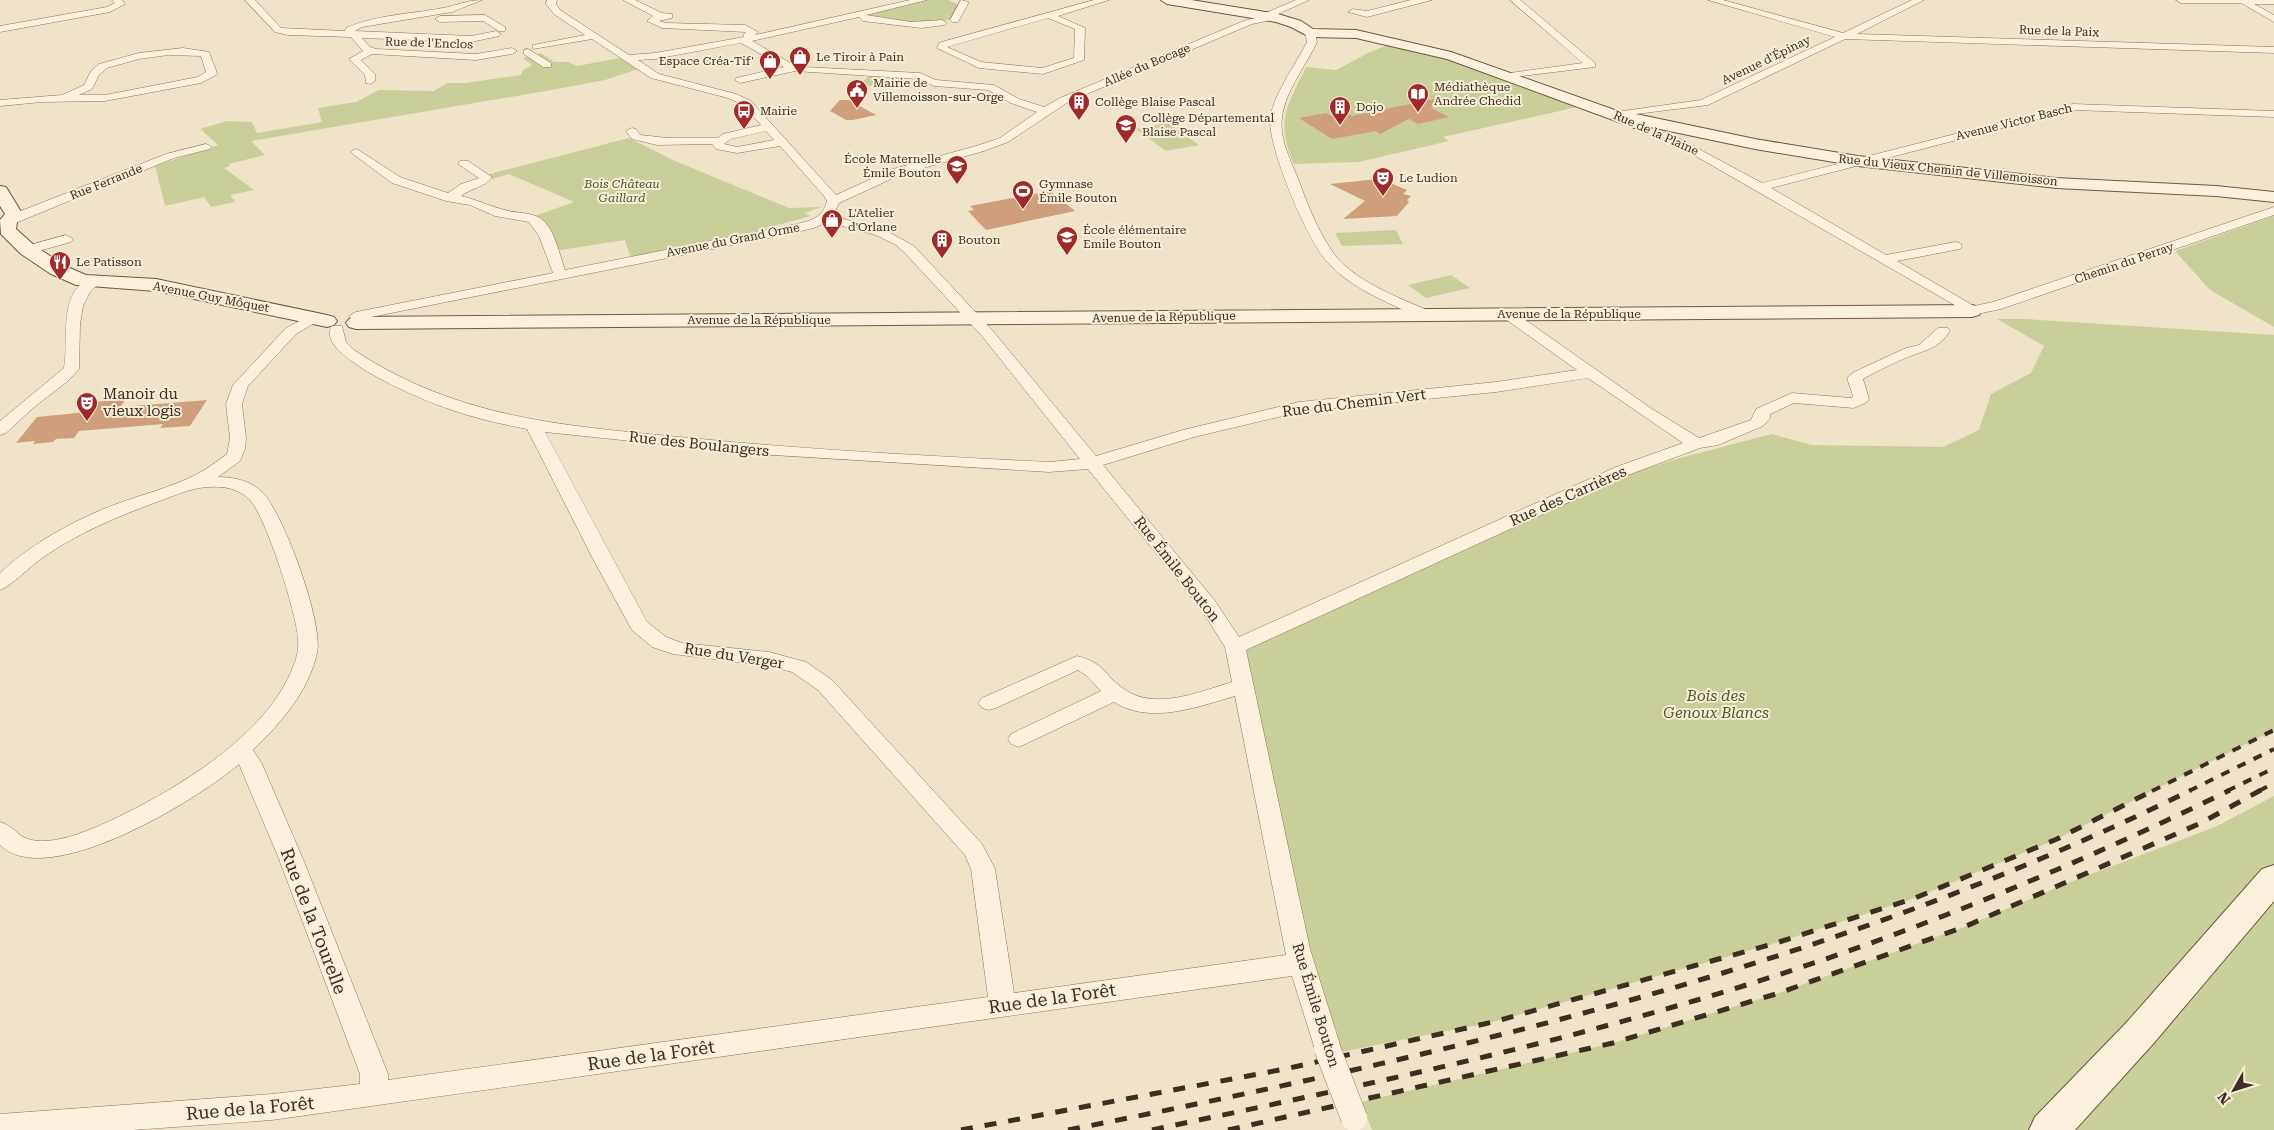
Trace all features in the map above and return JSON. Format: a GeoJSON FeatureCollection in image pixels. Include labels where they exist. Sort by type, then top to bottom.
{"type":"FeatureCollection","features":[{"type":"Feature","properties":{"kind":"street"},"geometry":{"type":"LineString","coordinates":[[0,29],[110,9],[120,4],[117,0]]}},
{"type":"Feature","properties":{"kind":"street","name":"Rue de l'Enclos"},"geometry":{"type":"LineString","coordinates":[[250,0],[278,30],[471,39],[501,33]]}},
{"type":"Feature","properties":{"kind":"street","name":"Rue de l'Enclos"},"geometry":{"type":"LineString","coordinates":[[477,0],[452,9],[360,25],[349,30],[370,51],[476,57],[593,36]]}},
{"type":"Feature","properties":{"kind":"street"},"geometry":{"type":"LineString","coordinates":[[552,0],[551,4],[557,12],[647,72],[662,78],[740,99],[747,103],[834,201],[832,210],[826,218]]}},
{"type":"Feature","properties":{"kind":"street"},"geometry":{"type":"LineString","coordinates":[[628,0],[660,16],[678,16]]}},
{"type":"Feature","properties":{"kind":"street"},"geometry":{"type":"LineString","coordinates":[[626,58],[655,56],[744,40],[922,0]]}},
{"type":"Feature","properties":{"kind":"street"},"geometry":{"type":"LineString","coordinates":[[1048,15],[1080,28],[1079,60],[1043,71],[979,65],[942,48],[942,45],[948,42],[1048,15],[1104,0]]}},
{"type":"Feature","properties":{"kind":"street"},"geometry":{"type":"LineString","coordinates":[[1166,0],[1270,16],[1296,24],[1310,33],[1312,42],[1280,106],[1276,118],[1279,146],[1324,250],[1332,261],[1344,272],[1364,284],[1427,314]]}},
{"type":"Feature","properties":{"kind":"street","name":"Allée du Bocage"},"geometry":{"type":"LineString","coordinates":[[834,201],[874,180],[906,168],[1001,142],[1021,130],[1044,110],[1077,94],[1249,22],[1270,16],[1304,0]]}},
{"type":"Feature","properties":{"kind":"street"},"geometry":{"type":"LineString","coordinates":[[1353,12],[1367,14],[1397,5],[1427,0]]}},
{"type":"Feature","properties":{"kind":"street"},"geometry":{"type":"LineString","coordinates":[[1510,76],[1591,65],[1515,0]]}},
{"type":"Feature","properties":{"kind":"street"},"geometry":{"type":"LineString","coordinates":[[1714,0],[1842,36]]}},
{"type":"Feature","properties":{"kind":"street","name":"Avenue d'Épinay"},"geometry":{"type":"LineString","coordinates":[[1621,117],[1704,103],[1919,0]]}},
{"type":"Feature","properties":{"kind":"street"},"geometry":{"type":"LineString","coordinates":[[2181,0],[2274,1]]}},
{"type":"Feature","properties":{"kind":"street"},"geometry":{"type":"LineString","coordinates":[[2242,1],[2274,20]]}},
{"type":"Feature","properties":{"kind":"street"},"geometry":{"type":"LineString","coordinates":[[955,20],[964,2]]}},
{"type":"Feature","properties":{"kind":"street"},"geometry":{"type":"LineString","coordinates":[[417,15],[422,18],[485,18],[501,33],[547,65]]}},
{"type":"Feature","properties":{"kind":"street"},"geometry":{"type":"LineString","coordinates":[[660,16],[652,21],[665,26],[745,28],[752,32],[744,40]]}},
{"type":"Feature","properties":{"kind":"street"},"geometry":{"type":"LineString","coordinates":[[841,17],[876,18],[903,25],[927,26],[942,23]]}},
{"type":"Feature","properties":{"kind":"street","name":"Rue de la Plaine"},"geometry":{"type":"LineString","coordinates":[[1310,33],[1356,34],[1430,50],[1510,76],[1665,135],[1761,186],[1972,311]]}},
{"type":"Feature","properties":{"kind":"street","name":"Rue de la Paix"},"geometry":{"type":"LineString","coordinates":[[1842,36],[2274,50]]}},
{"type":"Feature","properties":{"kind":"street"},"geometry":{"type":"LineString","coordinates":[[744,40],[795,68],[813,72],[920,76],[934,83],[978,84],[990,87],[1015,101],[1044,110]]}},
{"type":"Feature","properties":{"kind":"street"},"geometry":{"type":"LineString","coordinates":[[0,103],[66,98],[105,98],[201,80],[212,74],[205,54],[192,51],[168,52],[103,66],[95,73],[88,87],[66,98]]}},
{"type":"Feature","properties":{"kind":"street"},"geometry":{"type":"LineString","coordinates":[[370,51],[354,59],[370,74],[370,81]]}},
{"type":"Feature","properties":{"kind":"street"},"geometry":{"type":"LineString","coordinates":[[740,80],[795,68]]}},
{"type":"Feature","properties":{"kind":"street","name":"Avenue Victor Basch"},"geometry":{"type":"LineString","coordinates":[[1761,186],[2073,107],[2274,114]]}},
{"type":"Feature","properties":{"kind":"street","name":"Rue du Vieux Chemin de Villemoisson"},"geometry":{"type":"LineString","coordinates":[[1621,117],[1858,161],[2056,183],[2216,192],[2274,198]]}},
{"type":"Feature","properties":{"kind":"street"},"geometry":{"type":"LineString","coordinates":[[632,131],[636,137],[661,143],[695,139],[719,141],[737,133],[769,127]]}},
{"type":"Feature","properties":{"kind":"street"},"geometry":{"type":"LineString","coordinates":[[1665,135],[1686,130]]}},
{"type":"Feature","properties":{"kind":"street"},"geometry":{"type":"LineString","coordinates":[[719,141],[720,147],[737,150],[783,142]]}},
{"type":"Feature","properties":{"kind":"street","name":"Rue Ferrande"},"geometry":{"type":"LineString","coordinates":[[4,222],[170,156],[206,148]]}},
{"type":"Feature","properties":{"kind":"street"},"geometry":{"type":"LineString","coordinates":[[356,152],[396,180],[450,198],[473,202],[499,213],[533,219],[540,224],[546,236],[560,274]]}},
{"type":"Feature","properties":{"kind":"street"},"geometry":{"type":"LineString","coordinates":[[450,198],[465,187],[482,182],[486,177],[464,164]]}},
{"type":"Feature","properties":{"kind":"street"},"geometry":{"type":"LineString","coordinates":[[0,191],[14,215],[4,222]]}},
{"type":"Feature","properties":{"kind":"street","name":"Chemin du Perray"},"geometry":{"type":"LineString","coordinates":[[1972,311],[2006,303],[2274,211]]}},
{"type":"Feature","properties":{"kind":"street","name":"Avenue du Grand Orme"},"geometry":{"type":"LineString","coordinates":[[234,458],[238,438],[234,404],[236,394],[241,385],[283,342],[308,329],[560,274],[788,230],[826,218]]}},
{"type":"Feature","properties":{"kind":"street","name":"Rue Émile Bouton"},"geometry":{"type":"LineString","coordinates":[[826,218],[879,232],[903,243],[975,319],[1208,605],[1235,647],[1300,964],[1327,1048],[1356,1124]]}},
{"type":"Feature","properties":{"kind":"street","name":"Avenue Guy Môquet"},"geometry":{"type":"LineString","coordinates":[[4,222],[8,230],[28,250],[58,270],[92,283],[156,285],[335,322]]}},
{"type":"Feature","properties":{"kind":"street"},"geometry":{"type":"LineString","coordinates":[[28,250],[65,233],[79,250]]}},
{"type":"Feature","properties":{"kind":"street"},"geometry":{"type":"LineString","coordinates":[[1883,260],[1955,246]]}},
{"type":"Feature","properties":{"kind":"street"},"geometry":{"type":"LineString","coordinates":[[0,430],[27,405],[63,378],[71,369],[72,323],[75,308],[81,293],[92,283]]}},
{"type":"Feature","properties":{"kind":"street","name":"Avenue de la République"},"geometry":{"type":"LineString","coordinates":[[335,322],[1972,311]]}},
{"type":"Feature","properties":{"kind":"street"},"geometry":{"type":"LineString","coordinates":[[1509,315],[1590,373],[1696,444]]}},
{"type":"Feature","properties":{"kind":"street","name":"Rue des Boulangers"},"geometry":{"type":"LineString","coordinates":[[335,322],[336,338],[357,360],[434,398],[472,412],[534,426],[767,451],[1050,467],[1093,463]]}},
{"type":"Feature","properties":{"kind":"street","name":"Rue des Carrières"},"geometry":{"type":"LineString","coordinates":[[1235,647],[1622,471],[1696,444],[1712,441],[1757,423],[1762,418],[1762,412],[1792,398],[1854,403],[1861,400],[1856,378],[1911,351],[1924,348],[1933,342],[1942,331]]}},
{"type":"Feature","properties":{"kind":"street","name":"Rue du Chemin Vert"},"geometry":{"type":"LineString","coordinates":[[1093,463],[1189,433],[1299,407],[1496,387],[1590,373]]}},
{"type":"Feature","properties":{"kind":"street","name":"Rue du Verger"},"geometry":{"type":"LineString","coordinates":[[534,426],[602,559],[639,626],[659,642],[680,649],[769,659],[799,667],[824,685],[974,850],[983,869],[1002,1004]]}},
{"type":"Feature","properties":{"kind":"street"},"geometry":{"type":"LineString","coordinates":[[0,584],[8,570],[82,526],[107,514],[192,483],[209,475],[234,458],[240,461],[243,472],[236,482]]}},
{"type":"Feature","properties":{"kind":"street"},"geometry":{"type":"LineString","coordinates":[[0,831],[3,838],[20,849],[47,849],[108,832],[145,816],[197,785],[241,750],[282,703],[302,670],[308,649],[308,633],[268,510],[255,495],[236,482],[224,483],[213,481],[192,483]]}},
{"type":"Feature","properties":{"kind":"street"},"geometry":{"type":"LineString","coordinates":[[989,703],[1077,663],[1090,666],[1115,693],[1127,701],[1143,706],[1160,706],[1244,686]]}},
{"type":"Feature","properties":{"kind":"street"},"geometry":{"type":"LineString","coordinates":[[1019,739],[1115,693]]}},
{"type":"Feature","properties":{"kind":"street","name":"Rue de la Tourelle"},"geometry":{"type":"LineString","coordinates":[[241,750],[251,764],[291,859],[374,1074],[374,1084],[368,1095]]}},
{"type":"Feature","properties":{"kind":"street"},"geometry":{"type":"LineString","coordinates":[[2049,1130],[2140,1034],[2274,878]]}},
{"type":"Feature","properties":{"kind":"street","name":"Rue de la Forêt"},"geometry":{"type":"LineString","coordinates":[[0,1127],[272,1107],[368,1095],[1002,1004],[1300,964]]}},
{"type":"Feature","properties":{"kind":"green space"},"geometry":{"type":"Polygon","coordinates":[[[922,0],[948,0],[959,5],[952,19],[924,26],[876,18],[841,17],[922,0]]]}},
{"type":"Feature","properties":{"kind":"green space"},"geometry":{"type":"Polygon","coordinates":[[[1391,44],[1426,52],[1582,106],[1443,137],[1449,141],[1359,162],[1294,164],[1288,149],[1284,125],[1293,93],[1306,67],[1336,70],[1370,52],[1391,44]]]}},
{"type":"Feature","properties":{"kind":"green space"},"geometry":{"type":"Polygon","coordinates":[[[541,53],[554,62],[568,62],[577,66],[625,57],[641,68],[605,80],[251,141],[265,155],[229,164],[230,166],[224,168],[254,190],[230,195],[235,202],[211,207],[204,197],[165,206],[155,166],[218,145],[200,129],[227,121],[252,122],[257,133],[322,122],[318,108],[356,102],[379,90],[434,91],[447,83],[466,83],[521,75],[523,70],[532,65],[523,58],[541,53]]]}},
{"type":"Feature","properties":{"kind":"green space"},"geometry":{"type":"Polygon","coordinates":[[[868,76],[881,76],[880,78],[885,79],[903,77],[889,86],[878,87],[862,83],[868,76]]]}},
{"type":"Feature","properties":{"kind":"green space"},"geometry":{"type":"Polygon","coordinates":[[[1168,123],[1199,145],[1166,151],[1136,129],[1168,123]]]}},
{"type":"Feature","properties":{"kind":"green space","name":"Bois Château Gaillard"},"geometry":{"type":"Polygon","coordinates":[[[629,138],[673,160],[789,208],[822,207],[804,213],[811,216],[726,239],[631,259],[625,240],[560,250],[532,217],[574,202],[509,174],[492,179],[486,175],[629,138]]]}},
{"type":"Feature","properties":{"kind":"green space"},"geometry":{"type":"Polygon","coordinates":[[[2274,216],[2274,327],[2210,290],[2175,251],[2274,216]]]}},
{"type":"Feature","properties":{"kind":"green space"},"geometry":{"type":"Polygon","coordinates":[[[1396,230],[1403,244],[1342,246],[1335,233],[1396,230]]]}},
{"type":"Feature","properties":{"kind":"green space"},"geometry":{"type":"Polygon","coordinates":[[[1451,275],[1470,288],[1426,298],[1408,285],[1451,275]]]}},
{"type":"Feature","properties":{"kind":"green space","name":"Bois des Genoux Blancs"},"geometry":{"type":"Polygon","coordinates":[[[1997,319],[2026,319],[2274,335],[2274,730],[2057,839],[1915,898],[1776,943],[1493,1022],[1336,1053],[1327,1048],[1235,647],[1625,475],[1680,458],[1772,434],[1812,445],[1943,447],[1979,430],[1991,394],[2031,373],[2044,346],[1997,319]]]}},
{"type":"Feature","properties":{"kind":"green space"},"geometry":{"type":"Polygon","coordinates":[[[2274,796],[2274,1130],[1372,1130],[1361,1102],[1613,1043],[1776,994],[1964,927],[2065,884],[2215,827],[2274,796]]]}},
{"type":"Feature","properties":{"kind":"building"},"geometry":{"type":"Polygon","coordinates":[[[1439,98],[1442,103],[1431,108],[1449,117],[1418,124],[1409,119],[1380,134],[1376,131],[1332,139],[1299,118],[1326,113],[1332,116],[1349,114],[1352,116],[1439,98]]]}},
{"type":"Feature","properties":{"kind":"building","name":"Mairie de Villemoisson-sur-Orge"},"geometry":{"type":"Polygon","coordinates":[[[840,100],[849,100],[876,115],[846,120],[830,111],[840,100]]]}},
{"type":"Feature","properties":{"kind":"building","name":"Le Ludion"},"geometry":{"type":"Polygon","coordinates":[[[1378,179],[1380,182],[1388,182],[1407,190],[1403,194],[1411,196],[1407,200],[1409,202],[1397,216],[1343,219],[1365,201],[1330,184],[1378,179]]]}},
{"type":"Feature","properties":{"kind":"building","name":"Gymnase Émile Bouton"},"geometry":{"type":"Polygon","coordinates":[[[1050,191],[1075,211],[986,230],[968,211],[974,210],[970,206],[1050,191]]]}},
{"type":"Feature","properties":{"kind":"building","name":"Manoir du vieux logis"},"geometry":{"type":"Polygon","coordinates":[[[126,399],[120,407],[207,400],[190,426],[160,428],[163,424],[79,431],[74,438],[56,439],[53,442],[16,443],[37,417],[87,412],[94,402],[126,399]]]}},
{"type":"Feature","properties":{"kind":"railway"},"geometry":{"type":"LineString","coordinates":[[2154,790],[2274,730]]}},
{"type":"Feature","properties":{"kind":"railway"},"geometry":{"type":"LineString","coordinates":[[2189,791],[2274,749]]}},
{"type":"Feature","properties":{"kind":"railway"},"geometry":{"type":"LineString","coordinates":[[2227,791],[2274,768]]}},
{"type":"Feature","properties":{"kind":"railway"},"geometry":{"type":"LineString","coordinates":[[2259,791],[2274,783]]}},
{"type":"Feature","properties":{"kind":"railway"},"geometry":{"type":"LineString","coordinates":[[961,1130],[1285,1069],[1493,1022],[1776,943],[1915,898],[2057,839],[2154,790]]}},
{"type":"Feature","properties":{"kind":"railway"},"geometry":{"type":"LineString","coordinates":[[1068,1130],[1356,1069],[1499,1035],[1641,997],[1782,954],[1921,906],[2057,852],[2191,790]]}},
{"type":"Feature","properties":{"kind":"railway"},"geometry":{"type":"LineString","coordinates":[[1152,1130],[1479,1058],[1609,1025],[1745,985],[1886,937],[2026,883],[2230,790]]}},
{"type":"Feature","properties":{"kind":"railway"},"geometry":{"type":"LineString","coordinates":[[1228,1130],[1613,1043],[1776,994],[1964,927],[2201,823],[2261,790]]}},
{"type":"Feature","properties":{"kind":"place","name":"Le Tiroir à Pain"},"geometry":{"type":"Point","coordinates":[800,76]}},
{"type":"Feature","properties":{"kind":"place","name":"Espace Créa-Tif'"},"geometry":{"type":"Point","coordinates":[770,80]}},
{"type":"Feature","properties":{"kind":"place","name":"Mairie de Villemoisson-sur-Orge"},"geometry":{"type":"Point","coordinates":[857,109]}},
{"type":"Feature","properties":{"kind":"place","name":"Médiathèque Andrée Chedid"},"geometry":{"type":"Point","coordinates":[1418,113]}},
{"type":"Feature","properties":{"kind":"place","name":"Collège Blaise Pascal"},"geometry":{"type":"Point","coordinates":[1079,121]}},
{"type":"Feature","properties":{"kind":"place","name":"Dojo"},"geometry":{"type":"Point","coordinates":[1340,126]}},
{"type":"Feature","properties":{"kind":"place","name":"Mairie"},"geometry":{"type":"Point","coordinates":[744,130]}},
{"type":"Feature","properties":{"kind":"place","name":"Collège Départemental Blaise Pascal"},"geometry":{"type":"Point","coordinates":[1126,144]}},
{"type":"Feature","properties":{"kind":"place","name":"École Maternelle Émile Bouton"},"geometry":{"type":"Point","coordinates":[957,185]}},
{"type":"Feature","properties":{"kind":"place","name":"Le Ludion"},"geometry":{"type":"Point","coordinates":[1383,197]}},
{"type":"Feature","properties":{"kind":"place","name":"Gymnase Émile Bouton"},"geometry":{"type":"Point","coordinates":[1023,210]}},
{"type":"Feature","properties":{"kind":"place","name":"L'Atelier d'Orlane"},"geometry":{"type":"Point","coordinates":[832,239]}},
{"type":"Feature","properties":{"kind":"place","name":"École élémentaire Emile Bouton"},"geometry":{"type":"Point","coordinates":[1067,256]}},
{"type":"Feature","properties":{"kind":"place","name":"Bouton"},"geometry":{"type":"Point","coordinates":[942,259]}},
{"type":"Feature","properties":{"kind":"place","name":"Le Patisson"},"geometry":{"type":"Point","coordinates":[60,281]}},
{"type":"Feature","properties":{"kind":"place","name":"Manoir du vieux logis"},"geometry":{"type":"Point","coordinates":[87,422]}}]}
